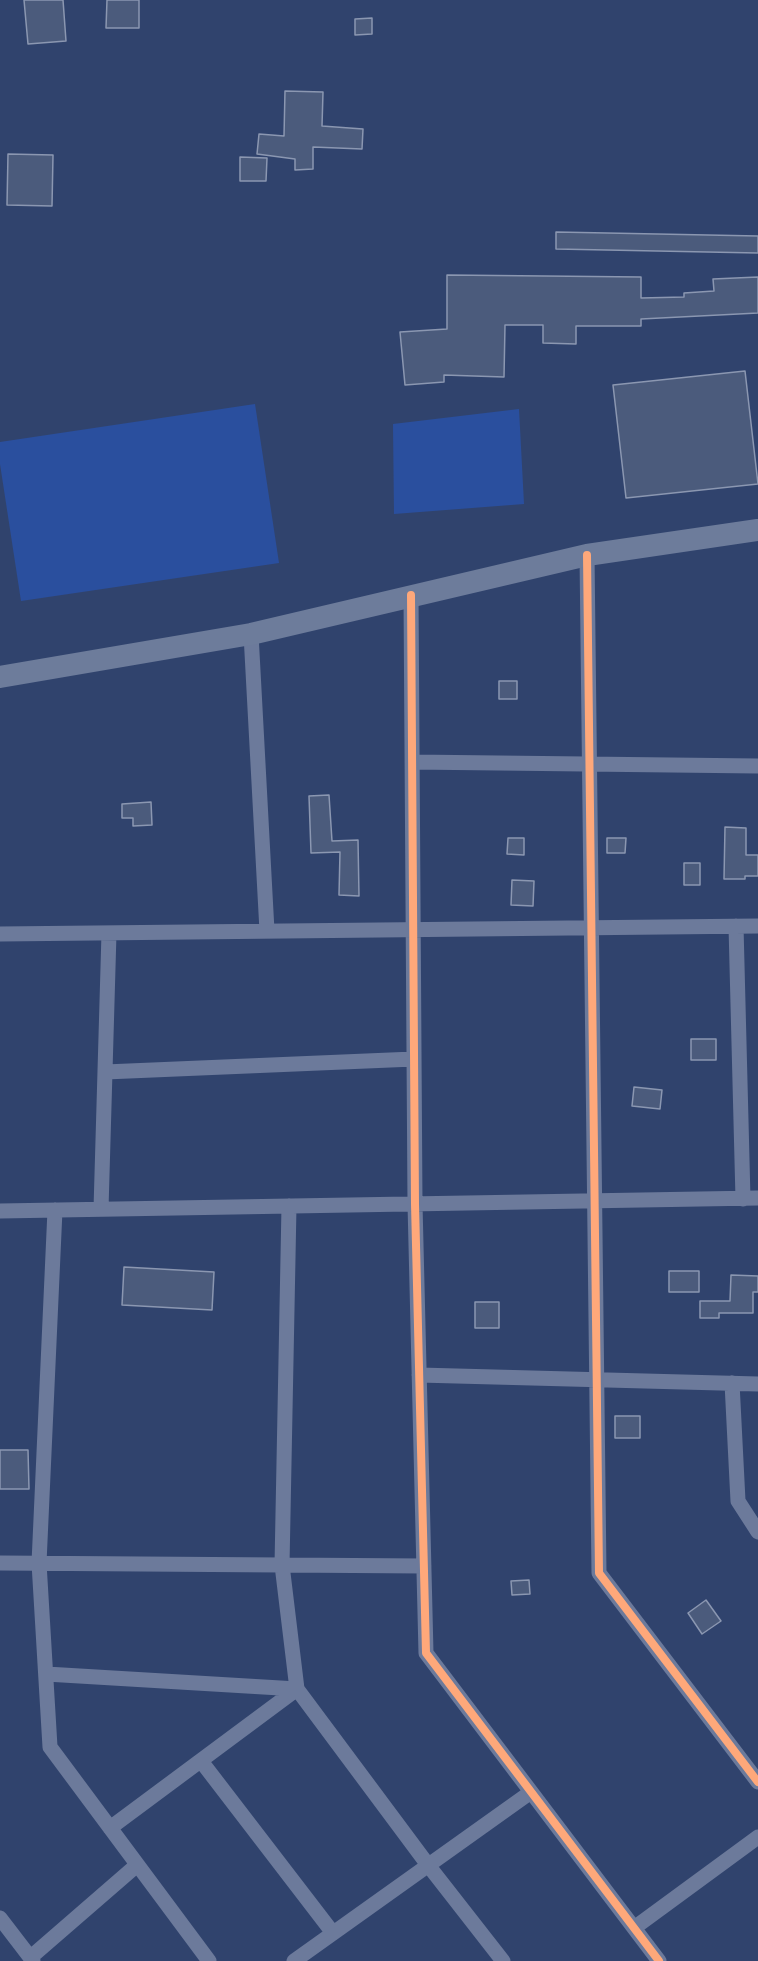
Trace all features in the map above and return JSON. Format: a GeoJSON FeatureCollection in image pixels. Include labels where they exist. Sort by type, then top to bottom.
{"type":"FeatureCollection","features":[{"type":"Feature","properties":{"kind":"highway"},"geometry":{"type":"LineString","coordinates":[[0,676],[251,634],[587,555],[758,530]]}},
{"type":"Feature","properties":{"kind":"street"},"geometry":{"type":"LineString","coordinates":[[587,555],[599,1573],[758,1782]]}},
{"type":"Feature","properties":{"kind":"street"},"geometry":{"type":"LineString","coordinates":[[411,595],[415,1204],[426,1653],[659,1961]]}},
{"type":"Feature","properties":{"kind":"street"},"geometry":{"type":"LineString","coordinates":[[251,634],[267,931]]}},
{"type":"Feature","properties":{"kind":"street"},"geometry":{"type":"LineString","coordinates":[[412,762],[758,766]]}},
{"type":"Feature","properties":{"kind":"street"},"geometry":{"type":"LineString","coordinates":[[0,1211],[751,1198],[736,926]]}},
{"type":"Feature","properties":{"kind":"street"},"geometry":{"type":"LineString","coordinates":[[0,934],[758,926]]}},
{"type":"Feature","properties":{"kind":"street"},"geometry":{"type":"LineString","coordinates":[[101,1209],[109,933]]}},
{"type":"Feature","properties":{"kind":"street"},"geometry":{"type":"LineString","coordinates":[[105,1072],[414,1059]]}},
{"type":"Feature","properties":{"kind":"street"},"geometry":{"type":"LineString","coordinates":[[288,1206],[282,1565],[297,1689],[500,1960]]}},
{"type":"Feature","properties":{"kind":"street"},"geometry":{"type":"LineString","coordinates":[[55,1210],[39,1563],[50,1747],[209,1961]]}},
{"type":"Feature","properties":{"kind":"street"},"geometry":{"type":"LineString","coordinates":[[419,1375],[758,1384]]}},
{"type":"Feature","properties":{"kind":"street"},"geometry":{"type":"LineString","coordinates":[[732,1383],[738,1501],[758,1532]]}},
{"type":"Feature","properties":{"kind":"street"},"geometry":{"type":"LineString","coordinates":[[0,1563],[424,1566]]}},
{"type":"Feature","properties":{"kind":"street"},"geometry":{"type":"LineString","coordinates":[[46,1674],[297,1689]]}},
{"type":"Feature","properties":{"kind":"street"},"geometry":{"type":"LineString","coordinates":[[110,1828],[297,1689]]}},
{"type":"Feature","properties":{"kind":"street"},"geometry":{"type":"LineString","coordinates":[[201,1761],[333,1933]]}},
{"type":"Feature","properties":{"kind":"street"},"geometry":{"type":"LineString","coordinates":[[294,1961],[531,1792]]}},
{"type":"Feature","properties":{"kind":"street"},"geometry":{"type":"LineString","coordinates":[[634,1928],[758,1837]]}},
{"type":"Feature","properties":{"kind":"street"},"geometry":{"type":"LineString","coordinates":[[0,1918],[32,1959],[137,1865]]}},
{"type":"Feature","properties":{"kind":"shaded area"},"geometry":{"type":"Polygon","coordinates":[[[255,404],[279,563],[21,601],[0,464],[0,442],[255,404]]]}},
{"type":"Feature","properties":{"kind":"shaded area"},"geometry":{"type":"Polygon","coordinates":[[[519,409],[524,504],[394,514],[393,424],[519,409]]]}},
{"type":"Feature","properties":{"kind":"building"},"geometry":{"type":"Polygon","coordinates":[[[24,0],[63,0],[66,41],[28,44],[24,0]]]}},
{"type":"Feature","properties":{"kind":"building"},"geometry":{"type":"Polygon","coordinates":[[[107,0],[139,0],[139,28],[106,28],[107,0]]]}},
{"type":"Feature","properties":{"kind":"building"},"geometry":{"type":"Polygon","coordinates":[[[372,18],[372,34],[355,35],[355,19],[372,18]]]}},
{"type":"Feature","properties":{"kind":"building"},"geometry":{"type":"Polygon","coordinates":[[[285,91],[323,92],[322,126],[363,129],[362,149],[313,147],[313,169],[295,170],[295,159],[257,154],[259,134],[284,136],[285,91]]]}},
{"type":"Feature","properties":{"kind":"building"},"geometry":{"type":"Polygon","coordinates":[[[8,154],[53,155],[52,206],[7,205],[8,154]]]}},
{"type":"Feature","properties":{"kind":"building"},"geometry":{"type":"Polygon","coordinates":[[[240,157],[267,158],[266,181],[240,181],[240,157]]]}},
{"type":"Feature","properties":{"kind":"building"},"geometry":{"type":"Polygon","coordinates":[[[556,232],[758,236],[758,253],[556,249],[556,232]]]}},
{"type":"Feature","properties":{"kind":"building"},"geometry":{"type":"Polygon","coordinates":[[[447,275],[641,277],[641,298],[684,297],[684,293],[714,291],[713,279],[758,277],[758,313],[641,319],[641,326],[576,326],[576,344],[543,343],[543,325],[505,325],[504,377],[444,375],[444,382],[405,385],[400,332],[447,329],[447,275]]]}},
{"type":"Feature","properties":{"kind":"building"},"geometry":{"type":"Polygon","coordinates":[[[745,371],[758,484],[626,498],[613,385],[745,371]]]}},
{"type":"Feature","properties":{"kind":"building"},"geometry":{"type":"Polygon","coordinates":[[[499,681],[517,681],[517,699],[499,699],[499,681]]]}},
{"type":"Feature","properties":{"kind":"building"},"geometry":{"type":"Polygon","coordinates":[[[329,795],[332,841],[358,840],[359,896],[339,895],[340,852],[311,853],[309,796],[329,795]]]}},
{"type":"Feature","properties":{"kind":"building"},"geometry":{"type":"Polygon","coordinates":[[[151,802],[152,825],[133,826],[133,818],[122,818],[122,804],[151,802]]]}},
{"type":"Feature","properties":{"kind":"building"},"geometry":{"type":"Polygon","coordinates":[[[725,827],[746,828],[746,855],[758,855],[758,876],[745,876],[745,879],[724,879],[725,827]]]}},
{"type":"Feature","properties":{"kind":"building"},"geometry":{"type":"Polygon","coordinates":[[[508,838],[524,838],[524,855],[507,854],[508,838]]]}},
{"type":"Feature","properties":{"kind":"building"},"geometry":{"type":"Polygon","coordinates":[[[607,838],[626,838],[625,853],[607,853],[607,838]]]}},
{"type":"Feature","properties":{"kind":"building"},"geometry":{"type":"Polygon","coordinates":[[[684,863],[700,863],[700,885],[684,885],[684,863]]]}},
{"type":"Feature","properties":{"kind":"building"},"geometry":{"type":"Polygon","coordinates":[[[512,880],[534,881],[533,906],[511,905],[512,880]]]}},
{"type":"Feature","properties":{"kind":"building"},"geometry":{"type":"Polygon","coordinates":[[[691,1039],[716,1039],[716,1060],[691,1060],[691,1039]]]}},
{"type":"Feature","properties":{"kind":"building"},"geometry":{"type":"Polygon","coordinates":[[[634,1087],[662,1090],[660,1109],[632,1106],[634,1087]]]}},
{"type":"Feature","properties":{"kind":"building"},"geometry":{"type":"Polygon","coordinates":[[[124,1267],[214,1272],[212,1310],[122,1305],[124,1267]]]}},
{"type":"Feature","properties":{"kind":"building"},"geometry":{"type":"Polygon","coordinates":[[[669,1271],[699,1271],[699,1292],[669,1292],[669,1271]]]}},
{"type":"Feature","properties":{"kind":"building"},"geometry":{"type":"Polygon","coordinates":[[[731,1275],[758,1276],[758,1292],[753,1292],[753,1313],[719,1313],[719,1318],[700,1318],[700,1301],[730,1301],[731,1275]]]}},
{"type":"Feature","properties":{"kind":"building"},"geometry":{"type":"Polygon","coordinates":[[[475,1302],[499,1302],[499,1328],[475,1328],[475,1302]]]}},
{"type":"Feature","properties":{"kind":"building"},"geometry":{"type":"Polygon","coordinates":[[[615,1416],[640,1416],[640,1438],[615,1438],[615,1416]]]}},
{"type":"Feature","properties":{"kind":"building"},"geometry":{"type":"Polygon","coordinates":[[[0,1450],[28,1450],[29,1489],[0,1489],[0,1450]]]}},
{"type":"Feature","properties":{"kind":"building"},"geometry":{"type":"Polygon","coordinates":[[[529,1580],[530,1594],[512,1595],[511,1581],[529,1580]]]}},
{"type":"Feature","properties":{"kind":"building"},"geometry":{"type":"Polygon","coordinates":[[[706,1600],[721,1621],[702,1634],[688,1613],[706,1600]]]}},
{"type":"Feature","properties":{"kind":"cycle path"},"geometry":{"type":"LineString","coordinates":[[587,555],[599,1573],[758,1782]]}},
{"type":"Feature","properties":{"kind":"cycle path"},"geometry":{"type":"LineString","coordinates":[[411,595],[415,1204],[426,1653],[659,1961]]}}]}
